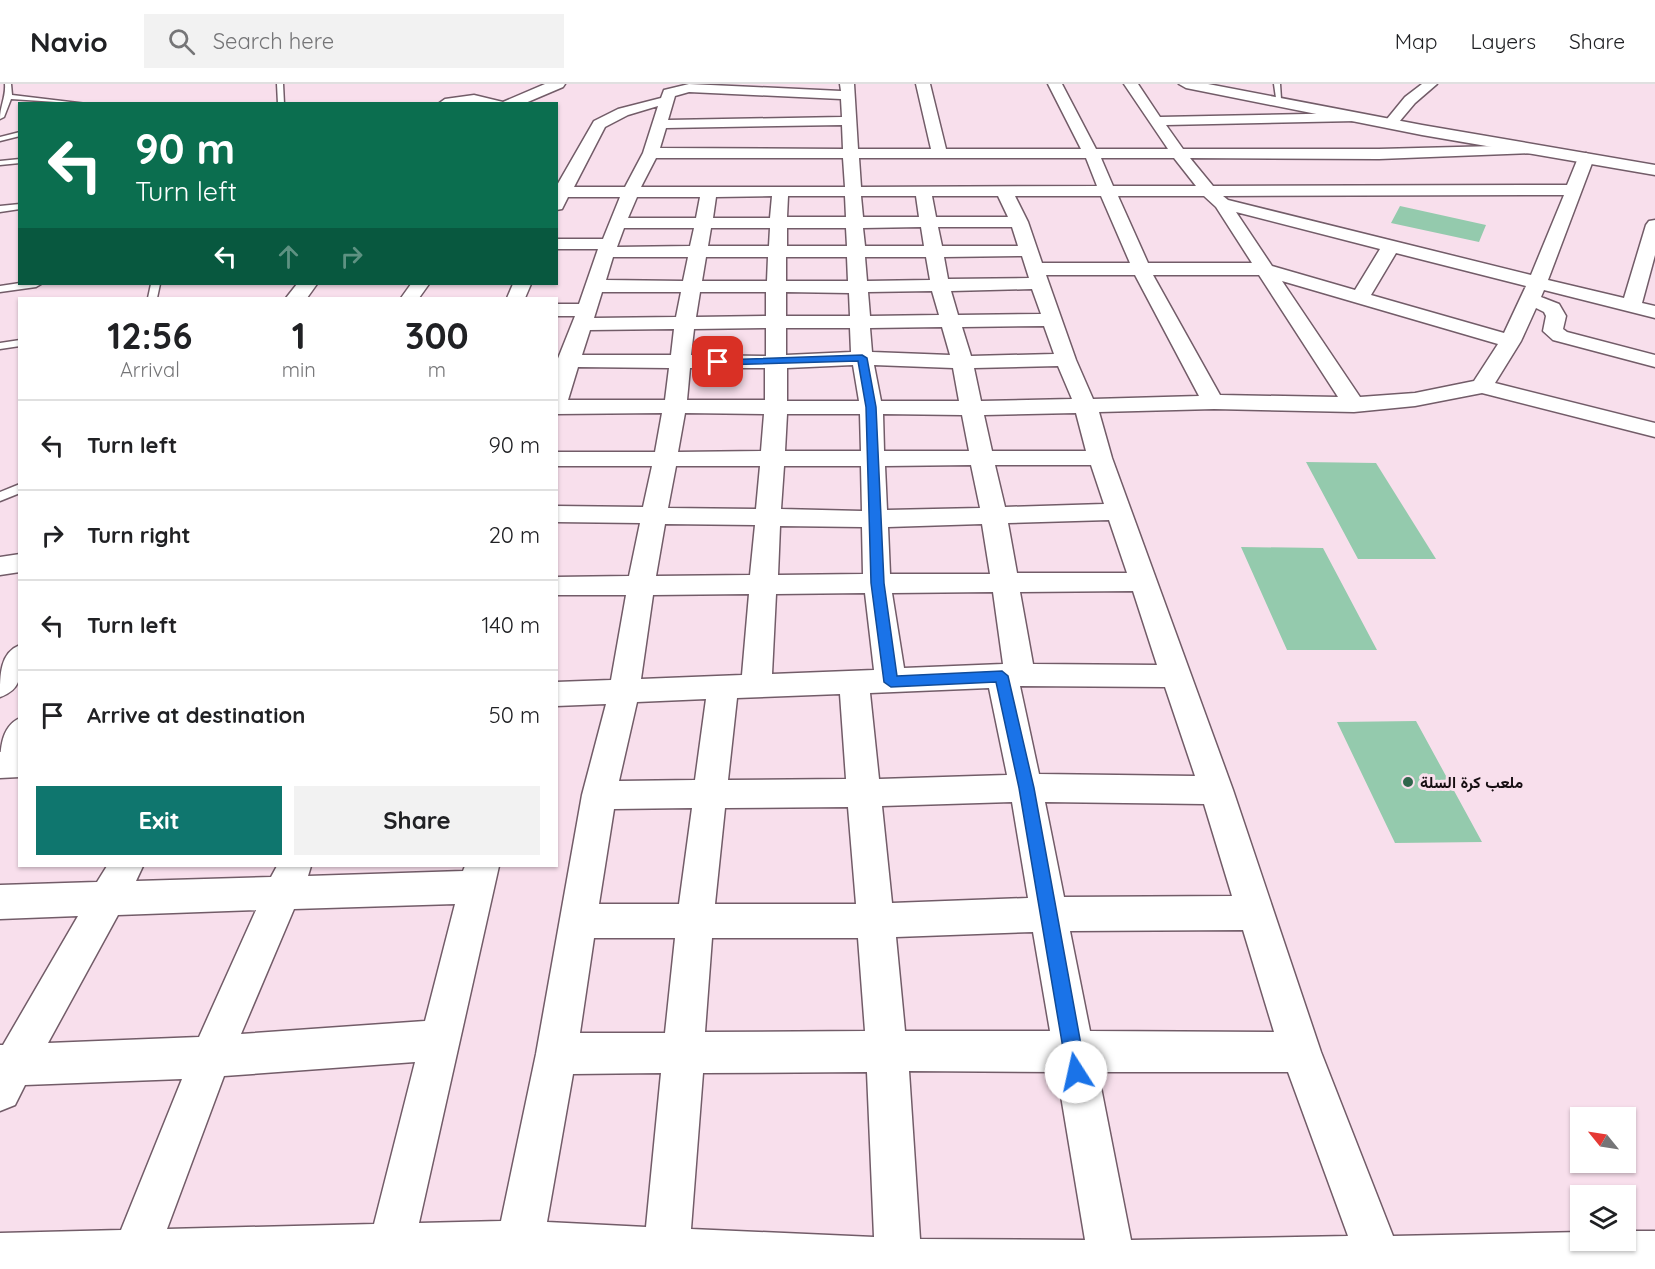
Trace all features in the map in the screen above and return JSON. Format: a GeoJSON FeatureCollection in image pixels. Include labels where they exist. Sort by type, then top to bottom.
{"type":"FeatureCollection","features":[{"type":"Feature","properties":{"kind":"main road"},"geometry":{"type":"LineString","coordinates":[[464,100],[470,84]]}},
{"type":"Feature","properties":{"kind":"main road"},"geometry":{"type":"LineString","coordinates":[[452,102],[489,98],[526,84]]}},
{"type":"Feature","properties":{"kind":"main road"},"geometry":{"type":"LineString","coordinates":[[514,102],[558,84]]}},
{"type":"Feature","properties":{"kind":"main road"},"geometry":{"type":"LineString","coordinates":[[1186,84],[1358,130],[1534,149],[1655,170]]}},
{"type":"Feature","properties":{"kind":"main road"},"geometry":{"type":"LineString","coordinates":[[1212,84],[1278,91],[1394,118],[1655,162]]}},
{"type":"Feature","properties":{"kind":"main road"},"geometry":{"type":"LineString","coordinates":[[299,297],[317,291]]}},
{"type":"Feature","properties":{"kind":"main road"},"geometry":{"type":"LineString","coordinates":[[0,684],[18,660]]}},
{"type":"Feature","properties":{"kind":"main road"},"geometry":{"type":"LineString","coordinates":[[0,763],[18,735]]}},
{"type":"Feature","properties":{"kind":"street"},"geometry":{"type":"LineString","coordinates":[[923,84],[940,154]]}},
{"type":"Feature","properties":{"kind":"street"},"geometry":{"type":"LineString","coordinates":[[1054,84],[1090,153],[1141,269],[1213,402]]}},
{"type":"Feature","properties":{"kind":"street"},"geometry":{"type":"LineString","coordinates":[[1131,84],[1177,153],[1207,190],[1222,204],[1262,269],[1354,405]]}},
{"type":"Feature","properties":{"kind":"street"},"geometry":{"type":"LineString","coordinates":[[1394,118],[1410,100],[1430,84]]}},
{"type":"Feature","properties":{"kind":"street"},"geometry":{"type":"LineString","coordinates":[[558,395],[607,248],[651,153],[669,93],[689,88],[846,90],[850,121],[851,191],[862,358],[871,407],[877,583],[891,682]]}},
{"type":"Feature","properties":{"kind":"street"},"geometry":{"type":"LineString","coordinates":[[559,196],[599,124],[631,108],[666,102]]}},
{"type":"Feature","properties":{"kind":"street"},"geometry":{"type":"LineString","coordinates":[[1156,121],[1339,117],[1358,130],[1379,154],[1419,190]]}},
{"type":"Feature","properties":{"kind":"street"},"geometry":{"type":"LineString","coordinates":[[661,124],[850,121]]}},
{"type":"Feature","properties":{"kind":"street"},"geometry":{"type":"LineString","coordinates":[[651,153],[1379,154],[1534,149]]}},
{"type":"Feature","properties":{"kind":"street"},"geometry":{"type":"LineString","coordinates":[[1482,386],[1511,341],[1575,190],[1586,158]]}},
{"type":"Feature","properties":{"kind":"street"},"geometry":{"type":"LineString","coordinates":[[923,190],[940,286],[962,362],[1007,584],[1011,676],[1026,788],[1112,1266]]}},
{"type":"Feature","properties":{"kind":"street"},"geometry":{"type":"LineString","coordinates":[[559,196],[632,191],[1575,190]]}},
{"type":"Feature","properties":{"kind":"street"},"geometry":{"type":"LineString","coordinates":[[517,1256],[556,1054],[598,795],[624,691],[653,515],[666,459],[675,406],[679,363],[709,191]]}},
{"type":"Feature","properties":{"kind":"street"},"geometry":{"type":"LineString","coordinates":[[666,1259],[695,921],[711,794],[740,687],[763,585],[776,407],[776,287],[780,191]]}},
{"type":"Feature","properties":{"kind":"street"},"geometry":{"type":"LineString","coordinates":[[1004,191],[1030,256],[1066,360],[1086,407],[1100,458],[1216,790],[1301,1052],[1381,1264]]}},
{"type":"Feature","properties":{"kind":"street"},"geometry":{"type":"LineString","coordinates":[[1222,204],[1391,246],[1533,292],[1632,306],[1655,312]]}},
{"type":"Feature","properties":{"kind":"street"},"geometry":{"type":"LineString","coordinates":[[617,223],[928,221],[1030,256]]}},
{"type":"Feature","properties":{"kind":"street"},"geometry":{"type":"LineString","coordinates":[[1632,306],[1653,237]]}},
{"type":"Feature","properties":{"kind":"street"},"geometry":{"type":"LineString","coordinates":[[558,244],[698,253],[934,251],[1030,256],[1141,269],[1262,269],[1511,341]]}},
{"type":"Feature","properties":{"kind":"street"},"geometry":{"type":"LineString","coordinates":[[1360,296],[1391,246]]}},
{"type":"Feature","properties":{"kind":"street"},"geometry":{"type":"LineString","coordinates":[[595,286],[940,286],[1030,256]]}},
{"type":"Feature","properties":{"kind":"street"},"geometry":{"type":"LineString","coordinates":[[1533,292],[1552,308],[1556,316],[1553,331],[1560,336],[1655,361]]}},
{"type":"Feature","properties":{"kind":"street"},"geometry":{"type":"LineString","coordinates":[[558,310],[585,317],[686,322],[1052,320]]}},
{"type":"Feature","properties":{"kind":"street"},"geometry":{"type":"LineString","coordinates":[[568,361],[777,362],[862,358],[962,362],[1066,360]]}},
{"type":"Feature","properties":{"kind":"street"},"geometry":{"type":"LineString","coordinates":[[558,407],[971,408],[1086,407],[1213,402],[1354,405],[1387,404],[1452,395],[1482,386],[1655,430]]}},
{"type":"Feature","properties":{"kind":"street"},"geometry":{"type":"LineString","coordinates":[[558,459],[1100,458]]}},
{"type":"Feature","properties":{"kind":"street"},"geometry":{"type":"LineString","coordinates":[[558,514],[876,519],[1119,512]]}},
{"type":"Feature","properties":{"kind":"street"},"geometry":{"type":"LineString","coordinates":[[0,566],[18,563]]}},
{"type":"Feature","properties":{"kind":"street"},"geometry":{"type":"LineString","coordinates":[[558,586],[1143,582]]}},
{"type":"Feature","properties":{"kind":"street"},"geometry":{"type":"LineString","coordinates":[[558,694],[1011,676],[1175,676]]}},
{"type":"Feature","properties":{"kind":"street"},"geometry":{"type":"LineString","coordinates":[[854,683],[877,921],[899,1265]]}},
{"type":"Feature","properties":{"kind":"street"},"geometry":{"type":"LineString","coordinates":[[0,763],[18,764]]}},
{"type":"Feature","properties":{"kind":"street"},"geometry":{"type":"LineString","coordinates":[[598,795],[863,793],[1026,788],[1216,790]]}},
{"type":"Feature","properties":{"kind":"street"},"geometry":{"type":"LineString","coordinates":[[0,902],[117,882],[480,876],[391,1247]]}},
{"type":"Feature","properties":{"kind":"street"},"geometry":{"type":"LineString","coordinates":[[117,1258],[211,1057],[288,880]]}},
{"type":"Feature","properties":{"kind":"street"},"geometry":{"type":"LineString","coordinates":[[4,1074],[117,882]]}},
{"type":"Feature","properties":{"kind":"street"},"geometry":{"type":"LineString","coordinates":[[579,921],[877,921],[1049,914],[1257,913]]}},
{"type":"Feature","properties":{"kind":"street"},"geometry":{"type":"LineString","coordinates":[[4,1074],[440,1040]]}},
{"type":"Feature","properties":{"kind":"street"},"geometry":{"type":"LineString","coordinates":[[556,1054],[1072,1050],[1301,1052]]}},
{"type":"Feature","properties":{"kind":"street"},"geometry":{"type":"LineString","coordinates":[[0,1256],[292,1259],[391,1247],[517,1256],[899,1265],[1112,1266],[1381,1264],[1654,1255]]}},
{"type":"Feature","properties":{"kind":"lane"},"geometry":{"type":"LineString","coordinates":[[0,117],[9,97],[8,84]]}},
{"type":"Feature","properties":{"kind":"lane"},"geometry":{"type":"LineString","coordinates":[[280,84],[282,102]]}},
{"type":"Feature","properties":{"kind":"lane"},"geometry":{"type":"LineString","coordinates":[[9,97],[63,102]]}},
{"type":"Feature","properties":{"kind":"lane"},"geometry":{"type":"LineString","coordinates":[[0,139],[18,134]]}},
{"type":"Feature","properties":{"kind":"lane"},"geometry":{"type":"LineString","coordinates":[[0,163],[18,160]]}},
{"type":"Feature","properties":{"kind":"lane"},"geometry":{"type":"LineString","coordinates":[[0,209],[18,206]]}},
{"type":"Feature","properties":{"kind":"lane"},"geometry":{"type":"LineString","coordinates":[[0,289],[29,285]]}},
{"type":"Feature","properties":{"kind":"lane"},"geometry":{"type":"LineString","coordinates":[[0,346],[18,343]]}},
{"type":"Feature","properties":{"kind":"lane"},"geometry":{"type":"LineString","coordinates":[[0,497],[18,489]]}},
{"type":"Feature","properties":{"kind":"green space"},"geometry":{"type":"Polygon","coordinates":[[[1400,206],[1486,225],[1479,242],[1391,223],[1400,206]]]}},
{"type":"Feature","properties":{"kind":"green space"},"geometry":{"type":"Polygon","coordinates":[[[1306,462],[1376,463],[1436,559],[1358,559],[1306,462]]]}},
{"type":"Feature","properties":{"kind":"green space"},"geometry":{"type":"Polygon","coordinates":[[[1241,547],[1323,548],[1377,650],[1287,650],[1241,547]]]}},
{"type":"Feature","properties":{"kind":"green space","name":"ملعب كرة السلة"},"geometry":{"type":"Polygon","coordinates":[[[1416,721],[1482,842],[1395,843],[1337,722],[1416,721]]]}},
{"type":"Feature","properties":{"kind":"place","name":"ملعب كرة السلة"},"geometry":{"type":"Point","coordinates":[1408,782]}},
{"type":"Feature","properties":{"kind":"route"},"geometry":{"type":"LineString","coordinates":[[718,362],[862,358],[871,407],[877,583],[891,682],[1002,676],[1026,788],[1076,1072]]}}]}
